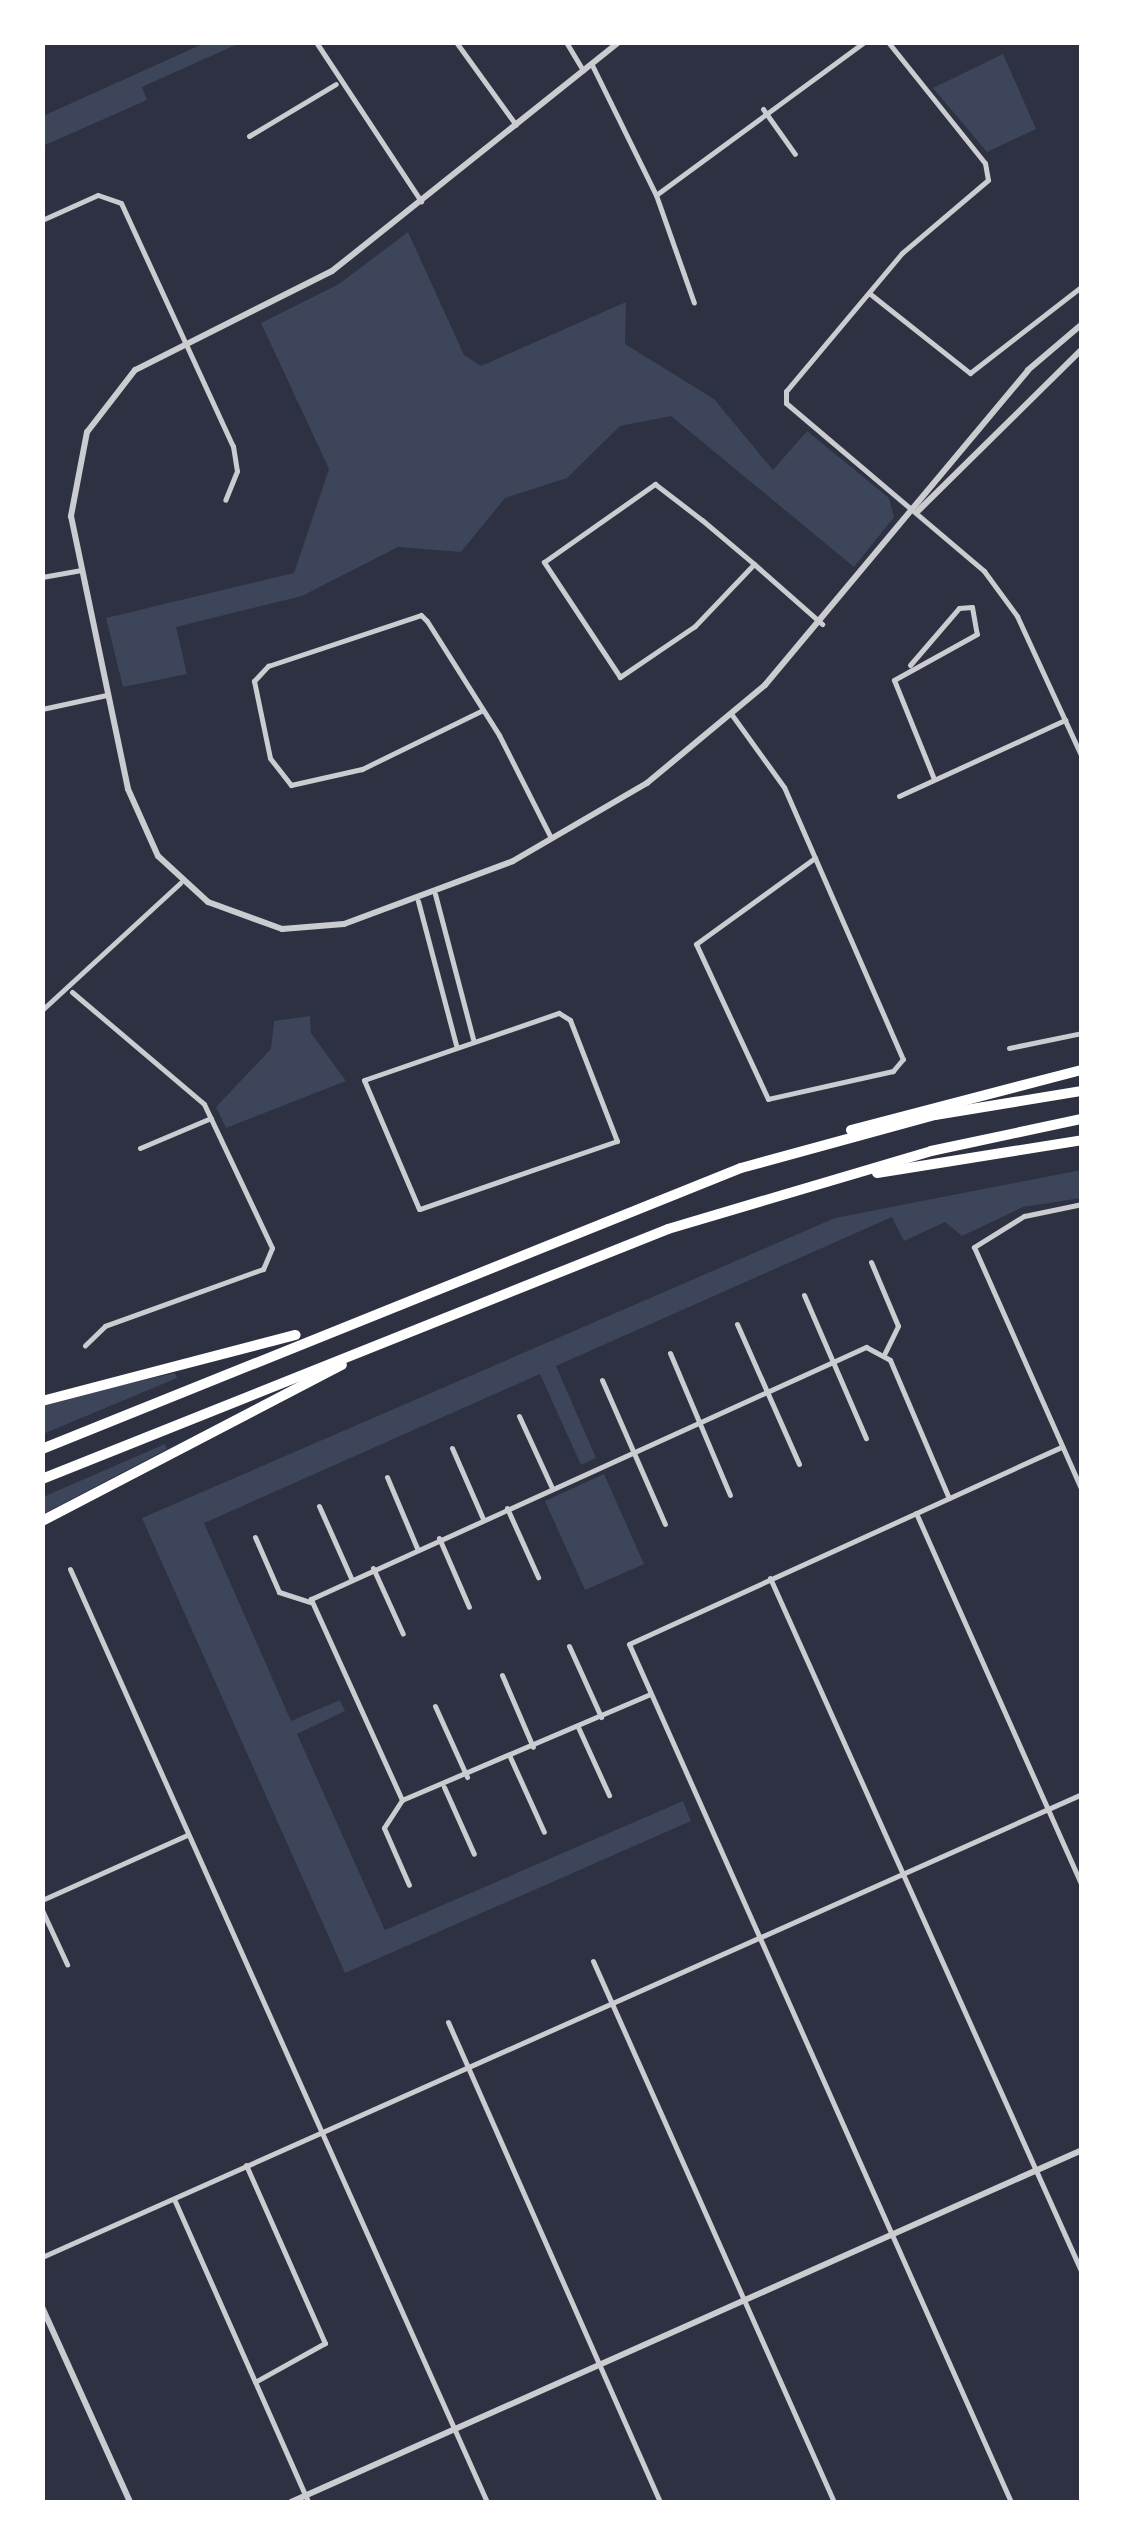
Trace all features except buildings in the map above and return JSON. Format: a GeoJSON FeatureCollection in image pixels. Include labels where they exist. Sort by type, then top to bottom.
{"type":"FeatureCollection","features":[{"type":"Feature","properties":{"kind":"highway"},"geometry":{"type":"LineString","coordinates":[[42,1448],[346,1320],[887,1117],[1082,1070]]}},
{"type":"Feature","properties":{"kind":"highway"},"geometry":{"type":"LineString","coordinates":[[805,1147],[1082,1091]]}},
{"type":"Feature","properties":{"kind":"highway"},"geometry":{"type":"LineString","coordinates":[[42,1479],[668,1229],[812,1186],[1082,1119]]}},
{"type":"Feature","properties":{"kind":"highway"},"geometry":{"type":"LineString","coordinates":[[812,1186],[1082,1140]]}},
{"type":"Feature","properties":{"kind":"highway"},"geometry":{"type":"LineString","coordinates":[[42,1400],[346,1320]]}},
{"type":"Feature","properties":{"kind":"highway"},"geometry":{"type":"LineString","coordinates":[[42,1521],[360,1354]]}},
{"type":"Feature","properties":{"kind":"street"},"geometry":{"type":"LineString","coordinates":[[316,42],[336,84],[421,202]]}},
{"type":"Feature","properties":{"kind":"street"},"geometry":{"type":"LineString","coordinates":[[456,42],[516,125]]}},
{"type":"Feature","properties":{"kind":"street"},"geometry":{"type":"LineString","coordinates":[[566,42],[584,72]]}},
{"type":"Feature","properties":{"kind":"street"},"geometry":{"type":"LineString","coordinates":[[619,42],[320,278],[134,370],[87,432],[70,498],[80,570],[140,825],[180,883],[237,917],[292,930],[435,894],[552,841],[648,783],[732,715],[822,624],[918,511],[1028,370],[1082,324]]}},
{"type":"Feature","properties":{"kind":"street"},"geometry":{"type":"LineString","coordinates":[[656,195],[763,109],[864,42]]}},
{"type":"Feature","properties":{"kind":"street"},"geometry":{"type":"LineString","coordinates":[[888,42],[988,174],[869,293],[786,392],[786,403],[918,511],[1004,597],[1082,757]]}},
{"type":"Feature","properties":{"kind":"street"},"geometry":{"type":"LineString","coordinates":[[592,66],[656,195],[694,303]]}},
{"type":"Feature","properties":{"kind":"street"},"geometry":{"type":"LineString","coordinates":[[249,136],[336,84]]}},
{"type":"Feature","properties":{"kind":"street"},"geometry":{"type":"LineString","coordinates":[[763,109],[795,154]]}},
{"type":"Feature","properties":{"kind":"street"},"geometry":{"type":"LineString","coordinates":[[42,220],[98,196],[121,203],[233,446],[237,472],[225,500]]}},
{"type":"Feature","properties":{"kind":"street"},"geometry":{"type":"LineString","coordinates":[[869,293],[970,373],[1082,286]]}},
{"type":"Feature","properties":{"kind":"street"},"geometry":{"type":"LineString","coordinates":[[918,511],[1082,348]]}},
{"type":"Feature","properties":{"kind":"street"},"geometry":{"type":"LineString","coordinates":[[754,564],[695,626],[620,677],[544,562],[656,484],[754,564],[822,624]]}},
{"type":"Feature","properties":{"kind":"street"},"geometry":{"type":"LineString","coordinates":[[42,577],[80,570]]}},
{"type":"Feature","properties":{"kind":"street"},"geometry":{"type":"LineString","coordinates":[[910,664],[977,634],[972,607],[959,608],[910,664],[893,688],[934,780]]}},
{"type":"Feature","properties":{"kind":"street"},"geometry":{"type":"LineString","coordinates":[[483,710],[362,768],[291,784],[270,758],[254,681],[262,669],[416,612],[483,710],[552,841]]}},
{"type":"Feature","properties":{"kind":"street"},"geometry":{"type":"LineString","coordinates":[[42,709],[108,695]]}},
{"type":"Feature","properties":{"kind":"street"},"geometry":{"type":"LineString","coordinates":[[732,715],[772,764],[815,858],[902,1064],[768,1099],[696,944],[815,858]]}},
{"type":"Feature","properties":{"kind":"street"},"geometry":{"type":"LineString","coordinates":[[899,796],[1065,720]]}},
{"type":"Feature","properties":{"kind":"street"},"geometry":{"type":"LineString","coordinates":[[42,1010],[72,992],[180,883]]}},
{"type":"Feature","properties":{"kind":"street"},"geometry":{"type":"LineString","coordinates":[[435,894],[473,1039]]}},
{"type":"Feature","properties":{"kind":"street"},"geometry":{"type":"LineString","coordinates":[[418,901],[456,1045]]}},
{"type":"Feature","properties":{"kind":"street"},"geometry":{"type":"LineString","coordinates":[[72,992],[179,1076],[212,1118],[270,1259],[106,1326],[85,1345]]}},
{"type":"Feature","properties":{"kind":"street"},"geometry":{"type":"LineString","coordinates":[[565,1015],[616,1141],[419,1209],[362,1084],[473,1039],[565,1015]]}},
{"type":"Feature","properties":{"kind":"street"},"geometry":{"type":"LineString","coordinates":[[1009,1048],[1082,1033]]}},
{"type":"Feature","properties":{"kind":"street"},"geometry":{"type":"LineString","coordinates":[[140,1148],[212,1118]]}},
{"type":"Feature","properties":{"kind":"street"},"geometry":{"type":"LineString","coordinates":[[1082,1204],[1040,1210],[974,1242],[1082,1490]]}},
{"type":"Feature","properties":{"kind":"street"},"geometry":{"type":"LineString","coordinates":[[871,1262],[898,1326],[884,1352]]}},
{"type":"Feature","properties":{"kind":"street"},"geometry":{"type":"LineString","coordinates":[[804,1295],[866,1438]]}},
{"type":"Feature","properties":{"kind":"street"},"geometry":{"type":"LineString","coordinates":[[737,1324],[799,1464]]}},
{"type":"Feature","properties":{"kind":"street"},"geometry":{"type":"LineString","coordinates":[[310,1602],[351,1578],[866,1347],[884,1352]]}},
{"type":"Feature","properties":{"kind":"street"},"geometry":{"type":"LineString","coordinates":[[884,1352],[949,1498]]}},
{"type":"Feature","properties":{"kind":"street"},"geometry":{"type":"LineString","coordinates":[[670,1353],[730,1496]]}},
{"type":"Feature","properties":{"kind":"street"},"geometry":{"type":"LineString","coordinates":[[602,1380],[665,1524]]}},
{"type":"Feature","properties":{"kind":"street"},"geometry":{"type":"LineString","coordinates":[[519,1416],[552,1488]]}},
{"type":"Feature","properties":{"kind":"street"},"geometry":{"type":"LineString","coordinates":[[1011,2502],[648,1695],[629,1644],[1062,1447]]}},
{"type":"Feature","properties":{"kind":"street"},"geometry":{"type":"LineString","coordinates":[[452,1448],[483,1519]]}},
{"type":"Feature","properties":{"kind":"street"},"geometry":{"type":"LineString","coordinates":[[387,1476],[417,1548]]}},
{"type":"Feature","properties":{"kind":"street"},"geometry":{"type":"LineString","coordinates":[[319,1506],[351,1578]]}},
{"type":"Feature","properties":{"kind":"street"},"geometry":{"type":"LineString","coordinates":[[507,1508],[538,1577]]}},
{"type":"Feature","properties":{"kind":"street"},"geometry":{"type":"LineString","coordinates":[[916,1512],[1082,1886]]}},
{"type":"Feature","properties":{"kind":"street"},"geometry":{"type":"LineString","coordinates":[[255,1537],[280,1592],[310,1602],[402,1800]]}},
{"type":"Feature","properties":{"kind":"street"},"geometry":{"type":"LineString","coordinates":[[439,1538],[469,1607]]}},
{"type":"Feature","properties":{"kind":"street"},"geometry":{"type":"LineString","coordinates":[[373,1568],[403,1634]]}},
{"type":"Feature","properties":{"kind":"street"},"geometry":{"type":"LineString","coordinates":[[70,1569],[487,2502]]}},
{"type":"Feature","properties":{"kind":"street"},"geometry":{"type":"LineString","coordinates":[[770,1578],[1082,2273]]}},
{"type":"Feature","properties":{"kind":"street"},"geometry":{"type":"LineString","coordinates":[[570,1646],[601,1717]]}},
{"type":"Feature","properties":{"kind":"street"},"geometry":{"type":"LineString","coordinates":[[502,1675],[533,1747]]}},
{"type":"Feature","properties":{"kind":"street"},"geometry":{"type":"LineString","coordinates":[[409,1885],[384,1828],[402,1800],[444,1787],[648,1695]]}},
{"type":"Feature","properties":{"kind":"street"},"geometry":{"type":"LineString","coordinates":[[435,1706],[467,1777]]}},
{"type":"Feature","properties":{"kind":"street"},"geometry":{"type":"LineString","coordinates":[[578,1726],[609,1795]]}},
{"type":"Feature","properties":{"kind":"street"},"geometry":{"type":"LineString","coordinates":[[510,1757],[544,1832]]}},
{"type":"Feature","properties":{"kind":"street"},"geometry":{"type":"LineString","coordinates":[[444,1787],[474,1854]]}},
{"type":"Feature","properties":{"kind":"street"},"geometry":{"type":"LineString","coordinates":[[42,2257],[1082,1794]]}},
{"type":"Feature","properties":{"kind":"street"},"geometry":{"type":"LineString","coordinates":[[42,1900],[188,1834]]}},
{"type":"Feature","properties":{"kind":"street"},"geometry":{"type":"LineString","coordinates":[[42,1910],[67,1964]]}},
{"type":"Feature","properties":{"kind":"street"},"geometry":{"type":"LineString","coordinates":[[594,1962],[834,2502]]}},
{"type":"Feature","properties":{"kind":"street"},"geometry":{"type":"LineString","coordinates":[[448,2022],[660,2502]]}},
{"type":"Feature","properties":{"kind":"street"},"geometry":{"type":"LineString","coordinates":[[290,2502],[307,2499],[598,2364],[1082,2150]]}},
{"type":"Feature","properties":{"kind":"street"},"geometry":{"type":"LineString","coordinates":[[246,2165],[323,2349],[254,2382]]}},
{"type":"Feature","properties":{"kind":"street"},"geometry":{"type":"LineString","coordinates":[[173,2198],[307,2499]]}},
{"type":"Feature","properties":{"kind":"street"},"geometry":{"type":"LineString","coordinates":[[42,2307],[130,2502]]}},
{"type":"Feature","properties":{"kind":"shaded area"},"geometry":{"type":"Polygon","coordinates":[[[207,42],[240,43],[142,87],[147,100],[43,146],[43,116],[207,42]]]}},
{"type":"Feature","properties":{"kind":"shaded area"},"geometry":{"type":"Polygon","coordinates":[[[1003,54],[1036,129],[987,152],[933,88],[1003,54]]]}},
{"type":"Feature","properties":{"kind":"shaded area"},"geometry":{"type":"Polygon","coordinates":[[[408,232],[464,355],[481,366],[626,302],[625,344],[714,399],[773,470],[807,431],[889,498],[894,517],[854,567],[671,416],[620,426],[567,478],[505,498],[461,552],[398,547],[302,596],[176,627],[187,674],[123,687],[106,618],[294,573],[329,469],[261,323],[339,284],[408,232]]]}},
{"type":"Feature","properties":{"kind":"shaded area"},"geometry":{"type":"Polygon","coordinates":[[[310,1016],[311,1033],[346,1081],[226,1128],[216,1107],[271,1049],[274,1021],[310,1016]]]}},
{"type":"Feature","properties":{"kind":"shaded area"},"geometry":{"type":"Polygon","coordinates":[[[1081,1170],[1081,1198],[1023,1207],[962,1236],[945,1222],[904,1241],[892,1217],[556,1366],[596,1458],[581,1465],[540,1374],[204,1523],[291,1721],[340,1700],[345,1711],[297,1734],[385,1930],[683,1801],[691,1821],[345,1973],[142,1518],[835,1218],[1081,1170]]]}},
{"type":"Feature","properties":{"kind":"shaded area"},"geometry":{"type":"Polygon","coordinates":[[[175,1373],[177,1378],[43,1434],[43,1403],[175,1373]]]}},
{"type":"Feature","properties":{"kind":"shaded area"},"geometry":{"type":"Polygon","coordinates":[[[165,1444],[167,1449],[43,1514],[43,1497],[165,1444]]]}},
{"type":"Feature","properties":{"kind":"shaded area"},"geometry":{"type":"Polygon","coordinates":[[[604,1474],[644,1564],[585,1590],[545,1501],[604,1474]]]}}]}
